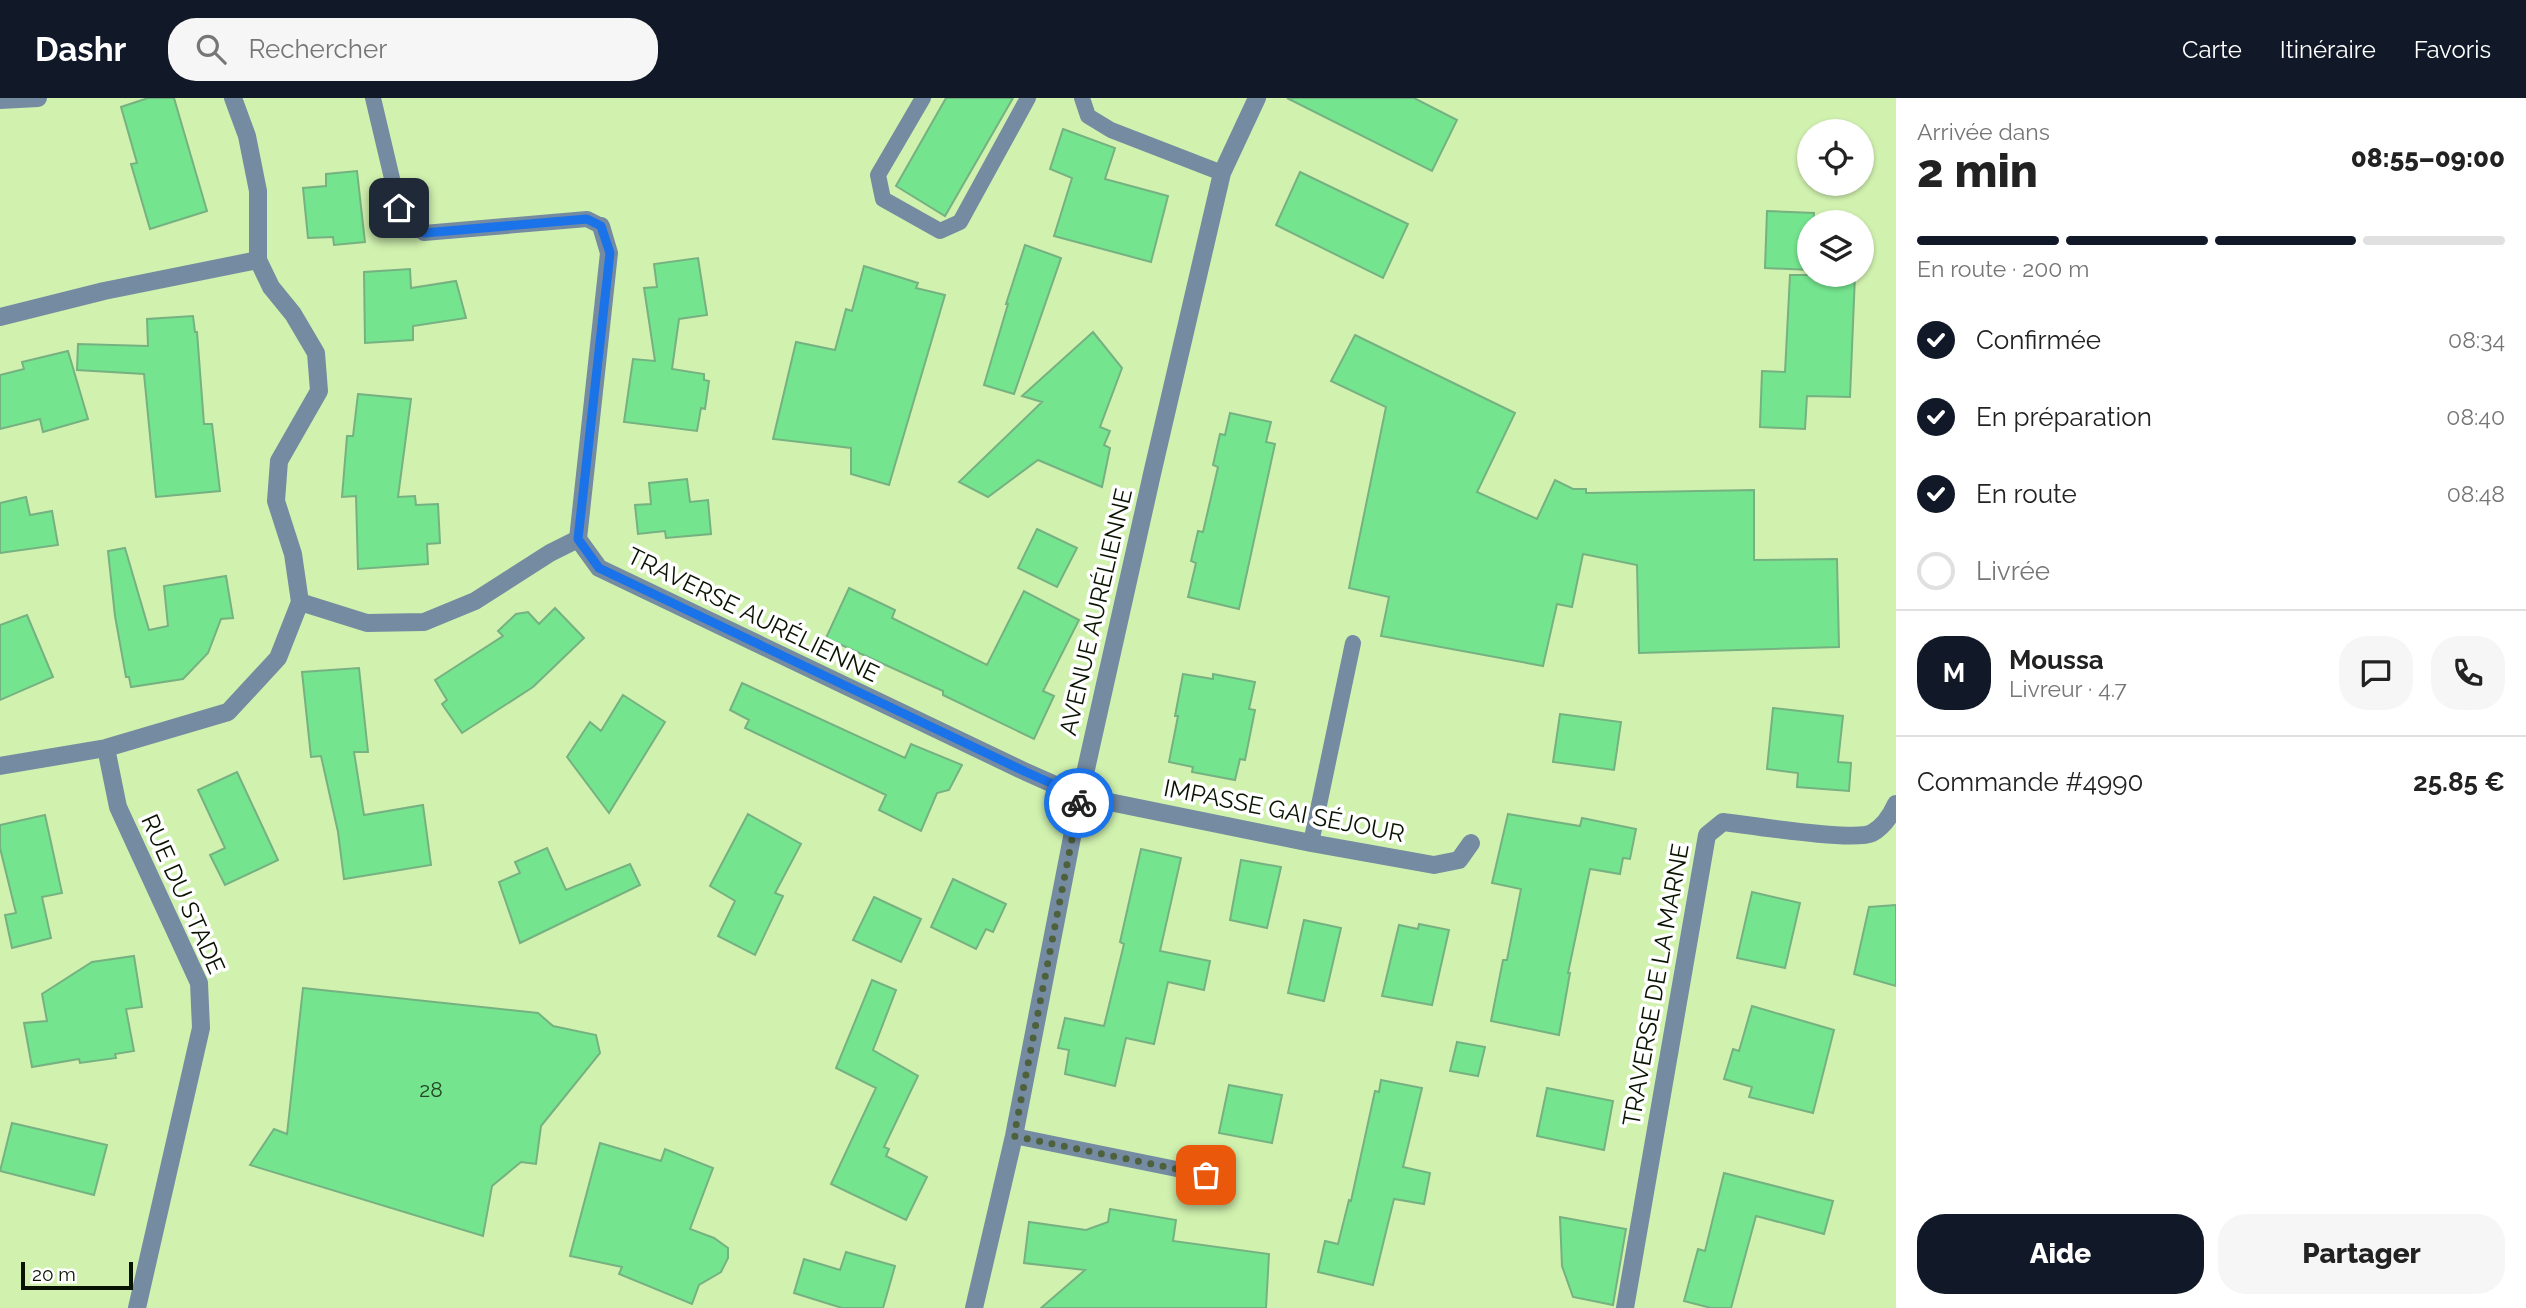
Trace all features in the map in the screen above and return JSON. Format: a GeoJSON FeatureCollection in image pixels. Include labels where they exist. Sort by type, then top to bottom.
{"type":"FeatureCollection","features":[{"type":"Feature","properties":{"kind":"street"},"geometry":{"type":"LineString","coordinates":[[0,100],[38,98]]}},
{"type":"Feature","properties":{"kind":"street"},"geometry":{"type":"LineString","coordinates":[[0,766],[106,748],[228,712],[278,658],[300,602],[293,554],[276,501],[279,461],[319,391],[316,353],[293,313],[271,287],[258,260],[258,191],[247,136],[233,98]]}},
{"type":"Feature","properties":{"kind":"street","name":"AVENUE AURÉLIENNE"},"geometry":{"type":"LineString","coordinates":[[974,1308],[1014,1136],[1080,796],[1222,173],[1257,98]]}},
{"type":"Feature","properties":{"kind":"street"},"geometry":{"type":"LineString","coordinates":[[300,602],[367,623],[424,622],[475,601],[550,553],[578,539],[610,253],[601,226]]}},
{"type":"Feature","properties":{"kind":"street"},"geometry":{"type":"LineString","coordinates":[[0,317],[103,291],[258,260]]}},
{"type":"Feature","properties":{"kind":"street","name":"TRAVERSE AURÉLIENNE"},"geometry":{"type":"LineString","coordinates":[[578,539],[599,568],[1080,796]]}},
{"type":"Feature","properties":{"kind":"street","name":"RUE DU STADE"},"geometry":{"type":"LineString","coordinates":[[106,748],[118,807],[199,983],[201,1028],[137,1308]]}},
{"type":"Feature","properties":{"kind":"street","name":"IMPASSE GAI SÉJOUR"},"geometry":{"type":"LineString","coordinates":[[1080,796],[1434,865],[1459,860],[1471,843]]}},
{"type":"Feature","properties":{"kind":"street","name":"TRAVERSE DE LA MARNE"},"geometry":{"type":"LineString","coordinates":[[1625,1308],[1707,835],[1723,822],[1845,836],[1871,834],[1891,817],[1896,804]]}},
{"type":"Feature","properties":{"kind":"lane"},"geometry":{"type":"LineString","coordinates":[[373,98],[399,208],[424,233],[587,219],[601,226]]}},
{"type":"Feature","properties":{"kind":"lane"},"geometry":{"type":"LineString","coordinates":[[923,98],[878,175],[883,199],[940,231],[960,222],[1028,98]]}},
{"type":"Feature","properties":{"kind":"lane"},"geometry":{"type":"LineString","coordinates":[[1082,98],[1088,116],[1111,130],[1222,173]]}},
{"type":"Feature","properties":{"kind":"lane"},"geometry":{"type":"LineString","coordinates":[[1311,843],[1353,643]]}},
{"type":"Feature","properties":{"kind":"lane"},"geometry":{"type":"LineString","coordinates":[[1014,1136],[1206,1175]]}},
{"type":"Feature","properties":{"kind":"building"},"geometry":{"type":"Polygon","coordinates":[[[148,98],[174,98],[207,211],[150,229],[131,164],[137,163],[121,107],[148,98]]]}},
{"type":"Feature","properties":{"kind":"building"},"geometry":{"type":"Polygon","coordinates":[[[946,98],[1013,98],[945,216],[896,186],[946,98]]]}},
{"type":"Feature","properties":{"kind":"building"},"geometry":{"type":"Polygon","coordinates":[[[1287,98],[1414,98],[1457,120],[1432,171],[1287,98]]]}},
{"type":"Feature","properties":{"kind":"building"},"geometry":{"type":"Polygon","coordinates":[[[1063,129],[1115,148],[1105,179],[1168,196],[1151,262],[1054,236],[1072,178],[1050,169],[1063,129]]]}},
{"type":"Feature","properties":{"kind":"building"},"geometry":{"type":"Polygon","coordinates":[[[357,171],[365,242],[334,245],[333,237],[308,238],[303,188],[326,186],[326,174],[357,171]]]}},
{"type":"Feature","properties":{"kind":"building"},"geometry":{"type":"Polygon","coordinates":[[[1300,172],[1408,224],[1383,278],[1276,225],[1300,172]]]}},
{"type":"Feature","properties":{"kind":"building"},"geometry":{"type":"Polygon","coordinates":[[[1767,211],[1797,212],[1797,269],[1765,268],[1767,211]]]}},
{"type":"Feature","properties":{"kind":"building"},"geometry":{"type":"Polygon","coordinates":[[[1025,245],[1061,258],[1014,394],[984,385],[1025,245]]]}},
{"type":"Feature","properties":{"kind":"building"},"geometry":{"type":"Polygon","coordinates":[[[698,258],[707,315],[679,319],[672,369],[704,374],[704,380],[709,381],[705,409],[701,408],[697,431],[624,422],[633,359],[655,361],[644,288],[657,287],[654,264],[698,258]]]}},
{"type":"Feature","properties":{"kind":"building"},"geometry":{"type":"Polygon","coordinates":[[[864,266],[918,283],[916,288],[945,295],[889,485],[851,474],[851,448],[773,439],[796,342],[835,350],[846,309],[852,311],[864,266]]]}},
{"type":"Feature","properties":{"kind":"building"},"geometry":{"type":"Polygon","coordinates":[[[410,269],[411,288],[456,281],[466,318],[413,326],[413,340],[365,343],[364,272],[410,269]]]}},
{"type":"Feature","properties":{"kind":"building"},"geometry":{"type":"Polygon","coordinates":[[[1790,275],[1797,275],[1797,287],[1855,287],[1850,397],[1807,396],[1805,429],[1760,427],[1762,371],[1785,372],[1790,275]]]}},
{"type":"Feature","properties":{"kind":"building"},"geometry":{"type":"Polygon","coordinates":[[[193,316],[197,332],[204,424],[212,424],[220,491],[156,497],[144,374],[77,370],[78,344],[148,346],[147,319],[193,316]]]}},
{"type":"Feature","properties":{"kind":"building"},"geometry":{"type":"Polygon","coordinates":[[[1093,332],[1122,368],[1100,427],[1110,431],[1104,445],[1110,448],[1102,487],[1038,460],[988,497],[959,482],[1042,402],[1022,396],[1093,332]]]}},
{"type":"Feature","properties":{"kind":"building"},"geometry":{"type":"Polygon","coordinates":[[[1355,335],[1515,413],[1477,492],[1537,519],[1555,480],[1573,489],[1586,489],[1586,493],[1754,490],[1754,560],[1837,559],[1839,647],[1639,653],[1637,565],[1583,554],[1572,607],[1557,604],[1543,666],[1381,636],[1389,597],[1349,588],[1386,407],[1331,381],[1355,335]]]}},
{"type":"Feature","properties":{"kind":"building"},"geometry":{"type":"Polygon","coordinates":[[[68,351],[88,419],[43,432],[40,419],[0,429],[0,375],[24,369],[22,362],[68,351]]]}},
{"type":"Feature","properties":{"kind":"building"},"geometry":{"type":"Polygon","coordinates":[[[358,394],[411,399],[398,497],[415,496],[416,505],[438,504],[440,543],[427,544],[428,564],[358,569],[356,496],[342,497],[347,436],[353,436],[358,394]]]}},
{"type":"Feature","properties":{"kind":"building"},"geometry":{"type":"Polygon","coordinates":[[[1230,413],[1271,422],[1266,442],[1275,444],[1239,609],[1188,597],[1196,563],[1191,561],[1198,531],[1203,532],[1218,467],[1213,465],[1220,434],[1225,435],[1230,413]]]}},
{"type":"Feature","properties":{"kind":"building"},"geometry":{"type":"Polygon","coordinates":[[[687,479],[690,502],[708,500],[711,534],[666,538],[665,531],[638,534],[635,505],[651,504],[649,483],[687,479]]]}},
{"type":"Feature","properties":{"kind":"building"},"geometry":{"type":"Polygon","coordinates":[[[26,497],[30,515],[52,511],[58,545],[0,553],[0,503],[26,497]]]}},
{"type":"Feature","properties":{"kind":"building"},"geometry":{"type":"Polygon","coordinates":[[[1037,529],[1077,548],[1057,587],[1018,568],[1037,529]]]}},
{"type":"Feature","properties":{"kind":"building"},"geometry":{"type":"Polygon","coordinates":[[[125,548],[149,630],[168,626],[164,586],[226,576],[233,618],[221,619],[208,653],[183,679],[131,687],[129,677],[126,677],[115,616],[108,551],[125,548]]]}},
{"type":"Feature","properties":{"kind":"building"},"geometry":{"type":"Polygon","coordinates":[[[849,588],[895,610],[892,618],[987,665],[1024,591],[1079,620],[1043,691],[1054,696],[1034,739],[943,695],[943,691],[826,638],[849,588]]]}},
{"type":"Feature","properties":{"kind":"building"},"geometry":{"type":"Polygon","coordinates":[[[555,608],[584,638],[533,687],[462,733],[442,704],[447,700],[435,680],[503,636],[498,631],[516,614],[528,612],[539,624],[555,608]]]}},
{"type":"Feature","properties":{"kind":"building"},"geometry":{"type":"Polygon","coordinates":[[[27,615],[53,677],[0,700],[0,625],[27,615]]]}},
{"type":"Feature","properties":{"kind":"building"},"geometry":{"type":"Polygon","coordinates":[[[359,668],[368,752],[354,752],[364,815],[423,805],[431,865],[344,879],[338,832],[321,756],[311,757],[302,672],[359,668]]]}},
{"type":"Feature","properties":{"kind":"building"},"geometry":{"type":"Polygon","coordinates":[[[1183,674],[1213,679],[1213,674],[1255,682],[1249,709],[1255,710],[1245,760],[1240,759],[1235,780],[1192,772],[1193,767],[1169,762],[1183,674]]]}},
{"type":"Feature","properties":{"kind":"building"},"geometry":{"type":"Polygon","coordinates":[[[742,683],[905,758],[911,744],[962,765],[949,790],[937,793],[921,831],[879,810],[886,795],[745,728],[749,720],[730,710],[742,683]]]}},
{"type":"Feature","properties":{"kind":"building"},"geometry":{"type":"Polygon","coordinates":[[[623,695],[665,722],[609,813],[567,757],[590,722],[601,731],[623,695]]]}},
{"type":"Feature","properties":{"kind":"building"},"geometry":{"type":"Polygon","coordinates":[[[1773,708],[1843,716],[1838,762],[1851,763],[1849,791],[1797,787],[1798,773],[1767,769],[1773,708]]]}},
{"type":"Feature","properties":{"kind":"building"},"geometry":{"type":"Polygon","coordinates":[[[1560,714],[1621,722],[1614,770],[1553,762],[1560,714]]]}},
{"type":"Feature","properties":{"kind":"building"},"geometry":{"type":"Polygon","coordinates":[[[237,772],[278,860],[225,885],[210,855],[225,848],[198,790],[237,772]]]}},
{"type":"Feature","properties":{"kind":"building"},"geometry":{"type":"Polygon","coordinates":[[[748,814],[801,844],[775,893],[783,896],[755,955],[718,936],[735,901],[710,886],[748,814]]]}},
{"type":"Feature","properties":{"kind":"building"},"geometry":{"type":"Polygon","coordinates":[[[1508,814],[1580,826],[1582,818],[1636,829],[1630,859],[1623,858],[1620,874],[1590,869],[1568,973],[1559,1035],[1491,1021],[1521,889],[1492,883],[1508,814]]]}},
{"type":"Feature","properties":{"kind":"building"},"geometry":{"type":"Polygon","coordinates":[[[45,815],[62,893],[42,897],[51,938],[12,948],[5,915],[16,913],[0,848],[0,825],[45,815]]]}},
{"type":"Feature","properties":{"kind":"building"},"geometry":{"type":"Polygon","coordinates":[[[547,848],[566,890],[630,864],[640,885],[520,943],[499,882],[520,873],[515,862],[547,848]]]}},
{"type":"Feature","properties":{"kind":"building"},"geometry":{"type":"Polygon","coordinates":[[[1141,849],[1181,858],[1160,951],[1210,961],[1204,990],[1168,982],[1154,1044],[1126,1038],[1115,1086],[1065,1074],[1069,1050],[1058,1048],[1065,1018],[1104,1026],[1124,944],[1120,942],[1141,849]]]}},
{"type":"Feature","properties":{"kind":"building"},"geometry":{"type":"Polygon","coordinates":[[[1241,860],[1281,867],[1267,928],[1230,920],[1241,860]]]}},
{"type":"Feature","properties":{"kind":"building"},"geometry":{"type":"Polygon","coordinates":[[[953,879],[1006,904],[993,932],[986,929],[976,949],[931,927],[953,879]]]}},
{"type":"Feature","properties":{"kind":"building"},"geometry":{"type":"Polygon","coordinates":[[[1752,892],[1800,903],[1785,968],[1737,958],[1752,892]]]}},
{"type":"Feature","properties":{"kind":"building"},"geometry":{"type":"Polygon","coordinates":[[[874,897],[921,919],[901,962],[853,940],[874,897]]]}},
{"type":"Feature","properties":{"kind":"building"},"geometry":{"type":"Polygon","coordinates":[[[1896,905],[1896,986],[1854,974],[1869,907],[1896,905]]]}},
{"type":"Feature","properties":{"kind":"building"},"geometry":{"type":"Polygon","coordinates":[[[1304,920],[1341,928],[1324,1001],[1288,993],[1304,920]]]}},
{"type":"Feature","properties":{"kind":"building"},"geometry":{"type":"Polygon","coordinates":[[[1419,924],[1449,930],[1432,1005],[1382,996],[1399,925],[1418,929],[1419,924]]]}},
{"type":"Feature","properties":{"kind":"building"},"geometry":{"type":"Polygon","coordinates":[[[134,956],[142,1007],[126,1009],[134,1051],[115,1054],[116,1058],[80,1063],[79,1059],[32,1067],[24,1023],[47,1021],[42,994],[92,962],[134,956]]]}},
{"type":"Feature","properties":{"kind":"building"},"geometry":{"type":"Polygon","coordinates":[[[872,980],[896,990],[873,1050],[918,1076],[884,1147],[889,1149],[886,1156],[927,1177],[906,1220],[831,1184],[876,1088],[836,1068],[872,980]]]}},
{"type":"Feature","properties":{"kind":"building"},"geometry":{"type":"Polygon","coordinates":[[[303,988],[538,1013],[553,1026],[596,1035],[600,1053],[541,1126],[536,1164],[521,1162],[492,1186],[483,1236],[250,1165],[274,1129],[287,1134],[303,988]]]}},
{"type":"Feature","properties":{"kind":"building"},"geometry":{"type":"Polygon","coordinates":[[[1752,1006],[1834,1030],[1813,1113],[1749,1097],[1752,1087],[1724,1079],[1733,1049],[1739,1051],[1752,1006]]]}},
{"type":"Feature","properties":{"kind":"building"},"geometry":{"type":"Polygon","coordinates":[[[1457,1042],[1485,1047],[1478,1076],[1450,1071],[1457,1042]]]}},
{"type":"Feature","properties":{"kind":"building"},"geometry":{"type":"Polygon","coordinates":[[[1381,1080],[1422,1088],[1403,1167],[1430,1173],[1424,1204],[1394,1199],[1373,1285],[1318,1272],[1325,1241],[1338,1244],[1349,1200],[1351,1201],[1375,1091],[1379,1092],[1381,1080]]]}},
{"type":"Feature","properties":{"kind":"building"},"geometry":{"type":"Polygon","coordinates":[[[1229,1085],[1282,1095],[1272,1143],[1219,1133],[1229,1085]]]}},
{"type":"Feature","properties":{"kind":"building"},"geometry":{"type":"Polygon","coordinates":[[[1547,1088],[1613,1101],[1604,1150],[1537,1136],[1547,1088]]]}},
{"type":"Feature","properties":{"kind":"building"},"geometry":{"type":"Polygon","coordinates":[[[12,1123],[107,1145],[94,1195],[0,1171],[12,1123]]]}},
{"type":"Feature","properties":{"kind":"building"},"geometry":{"type":"Polygon","coordinates":[[[600,1143],[661,1161],[665,1149],[713,1168],[690,1229],[714,1238],[728,1248],[728,1258],[721,1272],[699,1285],[692,1304],[619,1274],[622,1267],[570,1256],[600,1143]]]}},
{"type":"Feature","properties":{"kind":"building"},"geometry":{"type":"Polygon","coordinates":[[[1724,1173],[1833,1201],[1824,1234],[1756,1216],[1731,1308],[1711,1308],[1684,1301],[1698,1249],[1705,1251],[1724,1173]]]}},
{"type":"Feature","properties":{"kind":"building"},"geometry":{"type":"Polygon","coordinates":[[[1110,1209],[1176,1220],[1173,1241],[1269,1254],[1266,1308],[1041,1308],[1085,1270],[1024,1263],[1029,1222],[1086,1230],[1108,1222],[1110,1209]]]}},
{"type":"Feature","properties":{"kind":"building"},"geometry":{"type":"Polygon","coordinates":[[[1560,1217],[1626,1229],[1613,1305],[1573,1297],[1562,1266],[1560,1217]]]}},
{"type":"Feature","properties":{"kind":"building"},"geometry":{"type":"Polygon","coordinates":[[[846,1252],[895,1266],[883,1308],[842,1308],[794,1293],[804,1259],[840,1270],[846,1252]]]}},
{"type":"Feature","properties":{"kind":"way so far"},"geometry":{"type":"LineString","coordinates":[[1079,803],[1014,1136],[1206,1175]]}},
{"type":"Feature","properties":{"kind":"route"},"geometry":{"type":"LineString","coordinates":[[399,208],[424,233],[587,219],[601,226],[610,253],[578,539],[599,568],[1080,796],[1079,803]]}}]}
